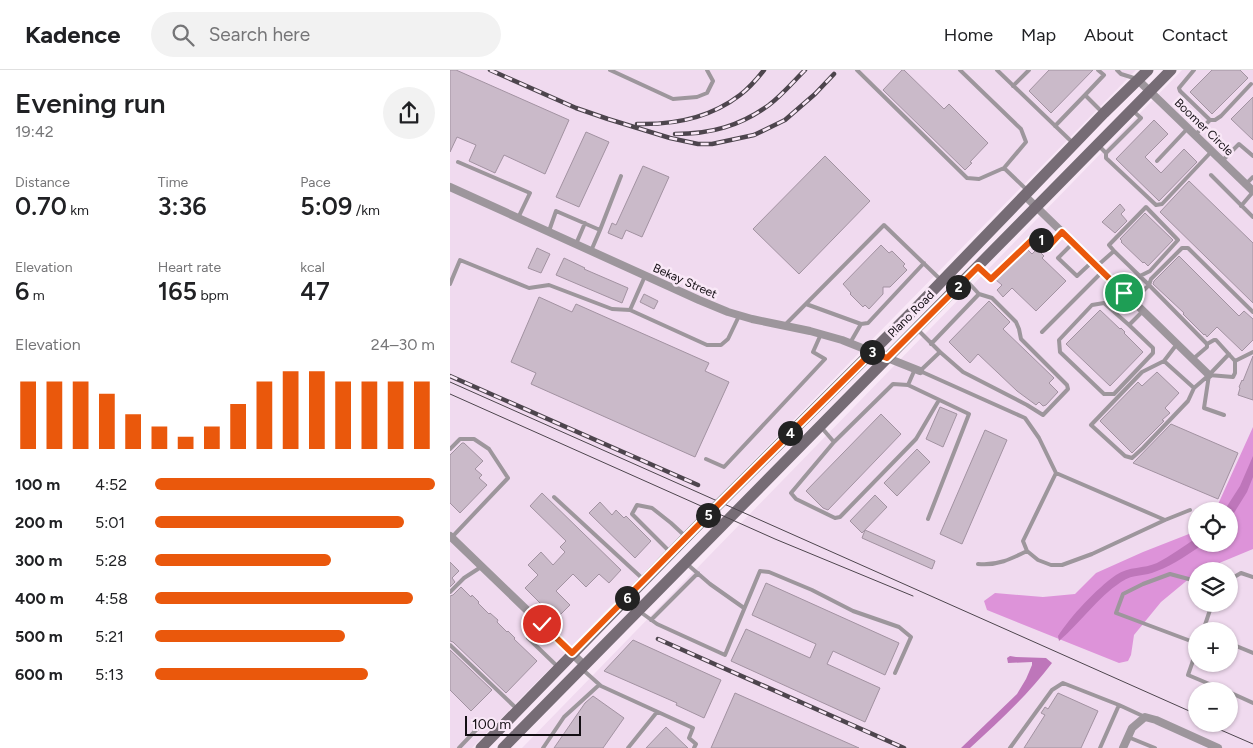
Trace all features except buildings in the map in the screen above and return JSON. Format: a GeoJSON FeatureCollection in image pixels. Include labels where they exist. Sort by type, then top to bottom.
{"type":"FeatureCollection","features":[{"type":"Feature","properties":{"kind":"main road","name":"Plano Road"},"geometry":{"type":"LineString","coordinates":[[480,748],[1148,70]]}},
{"type":"Feature","properties":{"kind":"main road","name":"Plano Road"},"geometry":{"type":"LineString","coordinates":[[503,748],[1036,208],[1102,149],[1132,110],[1171,70]]}},
{"type":"Feature","properties":{"kind":"street","name":"Boomer Circle"},"geometry":{"type":"LineString","coordinates":[[1138,80],[1253,192]]}},
{"type":"Feature","properties":{"kind":"street","name":"Bekay Street"},"geometry":{"type":"LineString","coordinates":[[450,187],[699,300],[739,316],[810,330],[918,370]]}},
{"type":"Feature","properties":{"kind":"street"},"geometry":{"type":"LineString","coordinates":[[1026,193],[1036,208],[1209,375]]}},
{"type":"Feature","properties":{"kind":"street"},"geometry":{"type":"LineString","coordinates":[[451,537],[572,653],[582,666]]}},
{"type":"Feature","properties":{"kind":"street"},"geometry":{"type":"LineString","coordinates":[[1123,748],[1132,728],[1145,717],[1156,720],[1206,746],[1218,748]]}},
{"type":"Feature","properties":{"kind":"lane"},"geometry":{"type":"LineString","coordinates":[[610,70],[673,98],[697,97],[707,93],[713,81],[707,70]]}},
{"type":"Feature","properties":{"kind":"lane"},"geometry":{"type":"LineString","coordinates":[[857,70],[967,178],[979,179],[1004,168],[1026,142],[1020,129],[960,70]]}},
{"type":"Feature","properties":{"kind":"lane"},"geometry":{"type":"LineString","coordinates":[[999,70],[1074,144]]}},
{"type":"Feature","properties":{"kind":"lane"},"geometry":{"type":"LineString","coordinates":[[1014,86],[1029,70]]}},
{"type":"Feature","properties":{"kind":"lane"},"geometry":{"type":"LineString","coordinates":[[1055,126],[1104,75],[1098,70]]}},
{"type":"Feature","properties":{"kind":"lane"},"geometry":{"type":"LineString","coordinates":[[1117,70],[1121,74],[1138,80]]}},
{"type":"Feature","properties":{"kind":"lane"},"geometry":{"type":"LineString","coordinates":[[1194,70],[1179,88],[1210,120],[1216,120],[1251,84]]}},
{"type":"Feature","properties":{"kind":"lane"},"geometry":{"type":"LineString","coordinates":[[1085,95],[1104,113]]}},
{"type":"Feature","properties":{"kind":"lane"},"geometry":{"type":"LineString","coordinates":[[1195,135],[1210,120]]}},
{"type":"Feature","properties":{"kind":"lane"},"geometry":{"type":"LineString","coordinates":[[1157,161],[1188,128]]}},
{"type":"Feature","properties":{"kind":"lane"},"geometry":{"type":"LineString","coordinates":[[1222,161],[1239,144],[1253,156]]}},
{"type":"Feature","properties":{"kind":"lane"},"geometry":{"type":"LineString","coordinates":[[1102,149],[1106,158],[1156,205],[1162,204],[1212,151]]}},
{"type":"Feature","properties":{"kind":"lane"},"geometry":{"type":"LineString","coordinates":[[458,162],[530,193],[518,218]]}},
{"type":"Feature","properties":{"kind":"lane"},"geometry":{"type":"LineString","coordinates":[[1004,168],[1026,193]]}},
{"type":"Feature","properties":{"kind":"lane"},"geometry":{"type":"LineString","coordinates":[[592,251],[621,176]]}},
{"type":"Feature","properties":{"kind":"lane"},"geometry":{"type":"LineString","coordinates":[[1211,176],[1253,217]]}},
{"type":"Feature","properties":{"kind":"lane"},"geometry":{"type":"LineString","coordinates":[[1246,184],[1253,177]]}},
{"type":"Feature","properties":{"kind":"lane"},"geometry":{"type":"LineString","coordinates":[[1241,206],[1253,192]]}},
{"type":"Feature","properties":{"kind":"lane"},"geometry":{"type":"LineString","coordinates":[[1124,293],[1140,276],[1150,271],[1178,240],[1146,207],[1109,245],[1114,251],[1140,276],[1207,344]]}},
{"type":"Feature","properties":{"kind":"lane"},"geometry":{"type":"LineString","coordinates":[[549,232],[556,211],[600,230]]}},
{"type":"Feature","properties":{"kind":"lane"},"geometry":{"type":"LineString","coordinates":[[576,244],[585,224]]}},
{"type":"Feature","properties":{"kind":"lane"},"geometry":{"type":"LineString","coordinates":[[784,326],[884,225],[942,281]]}},
{"type":"Feature","properties":{"kind":"lane"},"geometry":{"type":"LineString","coordinates":[[978,267],[991,279],[1036,236],[1048,247],[1062,232]]}},
{"type":"Feature","properties":{"kind":"lane"},"geometry":{"type":"LineString","coordinates":[[1072,243],[1058,258],[1078,276],[1097,267]]}},
{"type":"Feature","properties":{"kind":"lane"},"geometry":{"type":"LineString","coordinates":[[1133,301],[1149,285],[1151,279],[1182,248],[1188,248],[1253,312]]}},
{"type":"Feature","properties":{"kind":"lane"},"geometry":{"type":"LineString","coordinates":[[1042,332],[1097,267],[1114,251]]}},
{"type":"Feature","properties":{"kind":"lane"},"geometry":{"type":"LineString","coordinates":[[450,284],[460,260],[530,288],[549,285],[612,309],[630,310],[707,345],[721,345],[728,340],[739,316]]}},
{"type":"Feature","properties":{"kind":"lane"},"geometry":{"type":"LineString","coordinates":[[806,304],[861,324],[868,323],[924,263]]}},
{"type":"Feature","properties":{"kind":"lane"},"geometry":{"type":"LineString","coordinates":[[630,310],[646,276]]}},
{"type":"Feature","properties":{"kind":"lane"},"geometry":{"type":"LineString","coordinates":[[916,328],[963,372],[1027,404],[1043,415],[1068,389],[1067,384],[1021,339],[1016,322],[992,298],[979,294],[965,280]]}},
{"type":"Feature","properties":{"kind":"lane"},"geometry":{"type":"LineString","coordinates":[[931,344],[979,294]]}},
{"type":"Feature","properties":{"kind":"lane"},"geometry":{"type":"LineString","coordinates":[[1104,303],[1129,324],[1153,348],[1153,353],[1114,394],[1104,394],[1060,352],[1060,340],[1092,305],[1104,303]]}},
{"type":"Feature","properties":{"kind":"lane"},"geometry":{"type":"LineString","coordinates":[[1129,324],[1143,311]]}},
{"type":"Feature","properties":{"kind":"lane"},"geometry":{"type":"LineString","coordinates":[[850,344],[861,324]]}},
{"type":"Feature","properties":{"kind":"lane"},"geometry":{"type":"LineString","coordinates":[[706,459],[724,467],[825,359],[813,352],[821,334]]}},
{"type":"Feature","properties":{"kind":"lane"},"geometry":{"type":"LineString","coordinates":[[1193,359],[1207,344],[1216,340],[1235,361],[1235,373],[1233,377],[1209,375]]}},
{"type":"Feature","properties":{"kind":"lane"},"geometry":{"type":"LineString","coordinates":[[1177,344],[1164,360],[1142,372],[1091,424],[1125,456],[1132,458],[1143,448],[1188,401],[1194,388],[1229,354]]}},
{"type":"Feature","properties":{"kind":"lane"},"geometry":{"type":"LineString","coordinates":[[908,385],[918,370],[940,352]]}},
{"type":"Feature","properties":{"kind":"lane"},"geometry":{"type":"LineString","coordinates":[[1235,361],[1253,352]]}},
{"type":"Feature","properties":{"kind":"lane"},"geometry":{"type":"LineString","coordinates":[[1164,360],[1194,388]]}},
{"type":"Feature","properties":{"kind":"lane"},"geometry":{"type":"LineString","coordinates":[[918,370],[1025,418],[1039,438],[1056,473],[1165,520]]}},
{"type":"Feature","properties":{"kind":"lane"},"geometry":{"type":"LineString","coordinates":[[1209,375],[1204,408],[1224,415]]}},
{"type":"Feature","properties":{"kind":"lane"},"geometry":{"type":"LineString","coordinates":[[928,519],[969,414],[908,385],[893,384],[834,442],[791,493],[796,500],[835,518],[840,517],[916,439],[939,400]]}},
{"type":"Feature","properties":{"kind":"lane"},"geometry":{"type":"LineString","coordinates":[[820,426],[834,442]]}},
{"type":"Feature","properties":{"kind":"lane"},"geometry":{"type":"LineString","coordinates":[[450,449],[460,439],[474,439],[490,449],[508,478],[451,537]]}},
{"type":"Feature","properties":{"kind":"lane"},"geometry":{"type":"LineString","coordinates":[[1056,473],[1024,541],[1027,551],[1038,560],[1051,565],[1062,565],[1092,554],[1188,511]]}},
{"type":"Feature","properties":{"kind":"lane"},"geometry":{"type":"LineString","coordinates":[[554,497],[644,580]]}},
{"type":"Feature","properties":{"kind":"lane"},"geometry":{"type":"LineString","coordinates":[[671,553],[632,514],[637,505],[652,508],[686,537]]}},
{"type":"Feature","properties":{"kind":"lane"},"geometry":{"type":"LineString","coordinates":[[978,564],[989,565],[1003,562],[1027,551]]}},
{"type":"Feature","properties":{"kind":"lane"},"geometry":{"type":"LineString","coordinates":[[685,562],[710,584],[744,608]]}},
{"type":"Feature","properties":{"kind":"lane"},"geometry":{"type":"LineString","coordinates":[[450,592],[464,578],[482,566]]}},
{"type":"Feature","properties":{"kind":"lane"},"geometry":{"type":"LineString","coordinates":[[638,610],[657,624],[724,655],[760,571],[769,572],[812,590],[853,611],[899,627],[911,637],[896,673]]}},
{"type":"Feature","properties":{"kind":"lane"},"geometry":{"type":"LineString","coordinates":[[1238,574],[1241,572],[1253,577]]}},
{"type":"Feature","properties":{"kind":"lane"},"geometry":{"type":"LineString","coordinates":[[651,620],[698,574]]}},
{"type":"Feature","properties":{"kind":"lane"},"geometry":{"type":"LineString","coordinates":[[1188,579],[1170,574],[1143,584],[1123,594],[1116,613],[1188,640]]}},
{"type":"Feature","properties":{"kind":"lane"},"geometry":{"type":"LineString","coordinates":[[542,624],[528,638],[558,667]]}},
{"type":"Feature","properties":{"kind":"lane"},"geometry":{"type":"LineString","coordinates":[[450,645],[517,710]]}},
{"type":"Feature","properties":{"kind":"lane"},"geometry":{"type":"LineString","coordinates":[[1238,647],[1253,653]]}},
{"type":"Feature","properties":{"kind":"lane"},"geometry":{"type":"LineString","coordinates":[[582,666],[599,685],[693,728],[689,738],[696,744],[694,748]]}},
{"type":"Feature","properties":{"kind":"lane"},"geometry":{"type":"LineString","coordinates":[[1189,672],[1188,675],[1204,682]]}},
{"type":"Feature","properties":{"kind":"lane"},"geometry":{"type":"LineString","coordinates":[[1010,748],[1052,690],[1062,683],[1145,717]]}},
{"type":"Feature","properties":{"kind":"lane"},"geometry":{"type":"LineString","coordinates":[[543,748],[564,717],[599,685]]}},
{"type":"Feature","properties":{"kind":"lane"},"geometry":{"type":"LineString","coordinates":[[1238,697],[1253,703]]}},
{"type":"Feature","properties":{"kind":"lane"},"geometry":{"type":"LineString","coordinates":[[1100,748],[1118,705]]}},
{"type":"Feature","properties":{"kind":"lane"},"geometry":{"type":"LineString","coordinates":[[628,748],[656,712]]}},
{"type":"Feature","properties":{"kind":"lane"},"geometry":{"type":"LineString","coordinates":[[459,748],[477,729]]}},
{"type":"Feature","properties":{"kind":"lane"},"geometry":{"type":"LineString","coordinates":[[1128,738],[1155,748]]}},
{"type":"Feature","properties":{"kind":"shaded area"},"geometry":{"type":"Polygon","coordinates":[[[450,70],[1136,70],[472,748],[450,748],[450,70]]]}},
{"type":"Feature","properties":{"kind":"shaded area"},"geometry":{"type":"Polygon","coordinates":[[[1182,70],[1253,70],[1253,748],[522,748],[1182,70]]]}},
{"type":"Feature","properties":{"kind":"shaded area"},"geometry":{"type":"Polygon","coordinates":[[[1253,427],[1253,549],[1222,562],[1188,562],[1188,580],[1161,602],[1134,635],[1131,655],[1128,661],[1119,663],[987,610],[984,601],[995,593],[1043,597],[1075,594],[1096,573],[1188,534],[1188,552],[1238,552],[1238,502],[1219,502],[1253,427]]]}},
{"type":"Feature","properties":{"kind":"shaded area"},"geometry":{"type":"Polygon","coordinates":[[[1253,456],[1253,477],[1238,506],[1238,502],[1230,502],[1240,486],[1253,456]]]}},
{"type":"Feature","properties":{"kind":"shaded area"},"geometry":{"type":"Polygon","coordinates":[[[1188,543],[1188,552],[1191,552],[1175,562],[1153,573],[1126,579],[1112,588],[1059,641],[1058,636],[1063,628],[1092,595],[1116,575],[1126,570],[1157,563],[1188,543]]]}},
{"type":"Feature","properties":{"kind":"shaded area"},"geometry":{"type":"Polygon","coordinates":[[[1010,656],[1046,658],[1052,663],[1023,697],[992,728],[970,748],[961,748],[1017,694],[1026,679],[1032,662],[1008,663],[1007,658],[1010,656]]]}},
{"type":"Feature","properties":{"kind":"tram line"},"geometry":{"type":"LineString","coordinates":[[450,382],[1188,710]]}},
{"type":"Feature","properties":{"kind":"tram line"},"geometry":{"type":"LineString","coordinates":[[450,394],[775,539],[913,596]]}},
{"type":"Feature","properties":{"kind":"tram line"},"geometry":{"type":"LineString","coordinates":[[1225,732],[1253,744]]}},
{"type":"Feature","properties":{"kind":"railway"},"geometry":{"type":"LineString","coordinates":[[490,70],[576,108],[670,138],[698,144],[712,144],[754,135],[785,120],[815,94],[834,74]]}},
{"type":"Feature","properties":{"kind":"railway"},"geometry":{"type":"LineString","coordinates":[[637,124],[664,123],[704,115],[728,103],[743,92],[764,70]]}},
{"type":"Feature","properties":{"kind":"railway"},"geometry":{"type":"LineString","coordinates":[[675,134],[713,130],[747,118],[774,101],[805,70]]}},
{"type":"Feature","properties":{"kind":"railway"},"geometry":{"type":"LineString","coordinates":[[450,376],[698,485]]}},
{"type":"Feature","properties":{"kind":"railway"},"geometry":{"type":"LineString","coordinates":[[658,639],[904,748]]}},
{"type":"Feature","properties":{"kind":"route"},"geometry":{"type":"LineString","coordinates":[[542,624],[572,653],[872,352],[887,358],[978,267],[991,279],[1036,236],[1048,247],[1062,232],[1124,293]]}}]}
